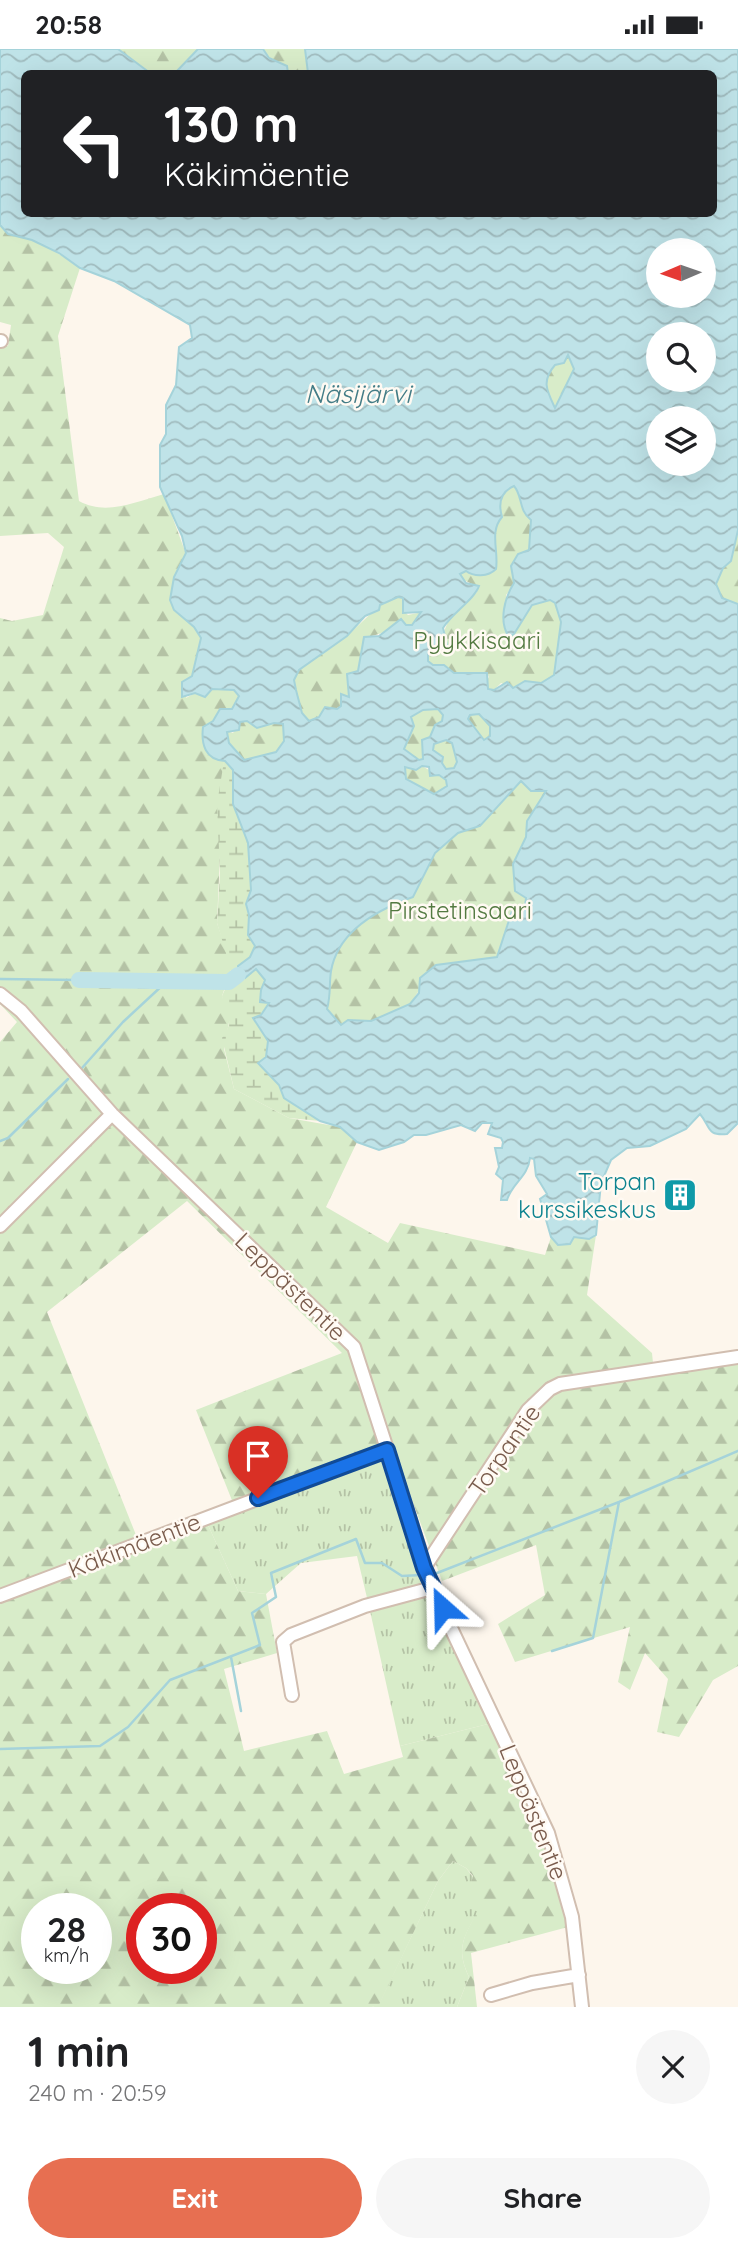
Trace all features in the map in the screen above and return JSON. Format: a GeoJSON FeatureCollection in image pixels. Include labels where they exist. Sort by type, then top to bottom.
{"type":"FeatureCollection","features":[{"type":"Feature","properties":{"kind":"street","name":"Leppästentie"},"geometry":{"type":"LineString","coordinates":[[0,994],[21,1011],[112,1114],[354,1347],[424,1568],[548,1833],[572,1917],[582,2007]]}},
{"type":"Feature","properties":{"kind":"street"},"geometry":{"type":"LineString","coordinates":[[0,1226],[112,1114]]}},
{"type":"Feature","properties":{"kind":"street","name":"Torpantie"},"geometry":{"type":"LineString","coordinates":[[424,1568],[528,1410],[550,1388],[738,1357]]}},
{"type":"Feature","properties":{"kind":"street","name":"Käkimäentie"},"geometry":{"type":"LineString","coordinates":[[0,1595],[387,1450]]}},
{"type":"Feature","properties":{"kind":"street"},"geometry":{"type":"LineString","coordinates":[[292,1695],[283,1642],[291,1635],[365,1606],[432,1588]]}},
{"type":"Feature","properties":{"kind":"street"},"geometry":{"type":"LineString","coordinates":[[491,1995],[532,1983],[579,1975]]}},
{"type":"Feature","properties":{"kind":"green space"},"geometry":{"type":"Polygon","coordinates":[[[118,49],[198,49],[178,70],[146,70],[118,49]]]}},
{"type":"Feature","properties":{"kind":"green space"},"geometry":{"type":"Polygon","coordinates":[[[263,49],[305,49],[308,70],[288,70],[287,66],[269,58],[263,49]]]}},
{"type":"Feature","properties":{"kind":"green space"},"geometry":{"type":"Polygon","coordinates":[[[0,225],[13,234],[48,248],[80,268],[58,336],[79,501],[110,507],[164,494],[186,554],[174,577],[174,610],[194,627],[201,638],[186,698],[203,691],[215,690],[234,690],[239,696],[232,709],[220,709],[213,721],[203,727],[224,761],[217,923],[232,967],[222,996],[230,1017],[224,1049],[234,1089],[289,1118],[340,1127],[357,1142],[326,1207],[388,1243],[400,1223],[545,1255],[551,1237],[558,1245],[574,1237],[589,1239],[596,1235],[587,1295],[652,1353],[653,1363],[738,1353],[738,1666],[713,1680],[679,1737],[657,1732],[668,1679],[645,1653],[630,1690],[618,1682],[630,1627],[515,1662],[498,1624],[545,1595],[536,1545],[442,1581],[396,1457],[384,1461],[373,1458],[237,1513],[196,1410],[342,1353],[187,1201],[47,1312],[142,1550],[208,1525],[238,1591],[266,1594],[277,1653],[224,1669],[244,1751],[327,1731],[344,1774],[403,1757],[400,1746],[492,1723],[550,1860],[568,1927],[471,1953],[477,2007],[457,2007],[469,1977],[462,1948],[466,1933],[480,1906],[469,1890],[473,1876],[466,1868],[453,1861],[438,1881],[379,2005],[0,2007],[0,1042],[17,1022],[0,1004],[0,618],[12,621],[43,615],[64,547],[48,533],[0,536],[0,345],[8,346],[11,325],[0,322],[0,225]]]}},
{"type":"Feature","properties":{"kind":"green space"},"geometry":{"type":"Polygon","coordinates":[[[567,355],[574,369],[556,409],[548,392],[547,379],[553,368],[567,355]]]}},
{"type":"Feature","properties":{"kind":"green space","name":"Pyykkisaari"},"geometry":{"type":"Polygon","coordinates":[[[514,486],[531,520],[529,550],[518,554],[511,566],[515,583],[506,595],[507,607],[503,618],[514,634],[532,605],[550,600],[555,603],[561,622],[554,675],[541,683],[522,682],[513,688],[501,683],[494,690],[488,689],[485,683],[489,677],[487,673],[454,673],[444,665],[433,665],[428,661],[428,653],[438,646],[450,617],[477,592],[472,584],[460,578],[460,574],[497,557],[495,528],[498,507],[501,498],[514,486]]]}},
{"type":"Feature","properties":{"kind":"green space"},"geometry":{"type":"Polygon","coordinates":[[[738,530],[738,604],[722,598],[716,584],[723,568],[731,561],[738,530]]]}},
{"type":"Feature","properties":{"kind":"green space"},"geometry":{"type":"Polygon","coordinates":[[[402,597],[403,610],[408,615],[422,612],[413,625],[400,626],[364,637],[361,663],[349,697],[342,695],[341,706],[309,721],[302,713],[294,680],[299,670],[347,636],[380,605],[402,597]]]}},
{"type":"Feature","properties":{"kind":"green space"},"geometry":{"type":"Polygon","coordinates":[[[401,619],[406,625],[413,625],[432,648],[428,661],[433,665],[444,665],[454,673],[444,703],[414,697],[410,700],[411,707],[423,710],[411,717],[414,726],[404,750],[422,760],[422,740],[434,744],[434,753],[443,757],[446,780],[439,775],[430,776],[429,767],[422,766],[416,770],[405,767],[406,780],[420,786],[255,946],[250,956],[266,981],[261,1002],[269,1002],[261,1015],[268,1041],[267,1057],[258,1063],[279,1085],[284,1098],[320,1121],[289,1118],[234,1089],[222,1038],[229,1021],[222,996],[232,973],[217,923],[220,873],[217,804],[224,761],[207,755],[231,746],[244,760],[276,752],[285,741],[283,724],[302,713],[310,721],[319,717],[325,707],[337,709],[341,706],[341,694],[349,697],[347,674],[358,671],[364,637],[379,636],[401,619]]]}},
{"type":"Feature","properties":{"kind":"green space"},"geometry":{"type":"Polygon","coordinates":[[[438,709],[443,715],[442,721],[435,725],[430,737],[422,740],[423,760],[419,760],[404,749],[414,726],[411,717],[423,710],[438,709]]]}},
{"type":"Feature","properties":{"kind":"green space"},"geometry":{"type":"Polygon","coordinates":[[[479,714],[490,725],[490,736],[484,740],[467,719],[470,715],[479,714]]]}},
{"type":"Feature","properties":{"kind":"green space"},"geometry":{"type":"Polygon","coordinates":[[[247,721],[257,728],[274,723],[283,724],[285,741],[276,752],[244,760],[229,743],[227,731],[233,733],[240,722],[247,721]]]}},
{"type":"Feature","properties":{"kind":"green space"},"geometry":{"type":"Polygon","coordinates":[[[446,740],[452,743],[457,762],[454,768],[445,769],[433,750],[434,744],[446,740]]]}},
{"type":"Feature","properties":{"kind":"green space"},"geometry":{"type":"Polygon","coordinates":[[[422,766],[446,780],[447,786],[434,794],[406,780],[405,767],[416,770],[422,766]]]}},
{"type":"Feature","properties":{"kind":"green space","name":"Pirstetinsaari"},"geometry":{"type":"Polygon","coordinates":[[[521,781],[546,791],[527,821],[526,837],[513,863],[515,891],[527,898],[525,906],[511,912],[497,957],[436,965],[410,1004],[371,1021],[348,1020],[341,1025],[327,1009],[331,971],[342,944],[361,923],[412,897],[435,853],[458,833],[480,826],[521,781]]]}},
{"type":"Feature","properties":{"kind":"green space"},"geometry":{"type":"Polygon","coordinates":[[[373,1458],[384,1461],[424,1580],[421,1587],[368,1602],[357,1556],[301,1563],[266,1594],[238,1591],[208,1525],[373,1458]]]}},
{"type":"Feature","properties":{"kind":"green space"},"geometry":{"type":"Polygon","coordinates":[[[428,1594],[492,1723],[400,1746],[370,1611],[428,1594]]]}},
{"type":"Feature","properties":{"kind":"green space"},"geometry":{"type":"Polygon","coordinates":[[[453,1861],[466,1868],[473,1877],[470,1890],[481,1906],[462,1948],[469,1977],[457,2007],[372,2007],[379,2004],[438,1881],[453,1861]]]}},
{"type":"Feature","properties":{"kind":"water","name":"Näsijärvi"},"geometry":{"type":"Polygon","coordinates":[[[0,49],[118,49],[146,70],[21,70],[21,217],[717,217],[717,70],[308,70],[305,49],[738,49],[738,530],[731,561],[723,568],[716,584],[722,598],[738,604],[738,1123],[727,1134],[715,1134],[700,1114],[686,1129],[650,1146],[627,1148],[611,1160],[601,1183],[596,1235],[589,1239],[574,1237],[570,1244],[558,1245],[551,1237],[540,1199],[547,1194],[536,1176],[534,1159],[530,1158],[529,1165],[507,1200],[501,1200],[503,1180],[496,1174],[499,1167],[495,1148],[502,1148],[503,1142],[501,1138],[488,1134],[492,1123],[482,1123],[475,1131],[461,1125],[426,1135],[414,1135],[404,1142],[379,1150],[357,1142],[340,1127],[320,1121],[284,1098],[279,1085],[258,1063],[266,1057],[268,1041],[253,1018],[261,1015],[269,1003],[260,1002],[265,980],[256,969],[245,978],[238,975],[238,966],[250,957],[255,946],[248,935],[249,915],[246,904],[251,890],[248,843],[233,804],[233,770],[225,761],[209,754],[203,739],[203,727],[213,721],[220,709],[232,709],[239,696],[234,690],[212,689],[205,697],[195,693],[182,697],[182,682],[192,676],[201,638],[194,627],[174,610],[170,600],[174,577],[186,553],[182,536],[160,487],[160,445],[166,434],[166,405],[176,385],[179,347],[192,338],[190,325],[114,281],[80,268],[59,253],[32,240],[8,234],[0,225],[0,49]],[[568,355],[564,363],[555,365],[547,381],[555,408],[574,369],[568,355]],[[514,486],[503,495],[500,503],[502,517],[495,535],[496,569],[485,575],[466,571],[460,574],[466,583],[479,586],[443,628],[448,649],[438,646],[428,653],[428,661],[433,665],[444,665],[454,673],[487,673],[488,689],[494,690],[507,682],[513,688],[525,681],[541,683],[554,675],[561,622],[555,603],[550,600],[532,605],[514,634],[509,637],[506,631],[504,609],[514,583],[511,566],[518,554],[529,550],[531,520],[524,512],[514,486]],[[398,597],[365,616],[347,636],[299,670],[294,680],[302,713],[309,721],[319,717],[325,707],[337,709],[341,706],[341,694],[349,697],[347,674],[358,671],[364,637],[379,636],[401,619],[406,625],[412,625],[421,612],[403,613],[403,598],[398,597]],[[438,709],[423,710],[411,717],[414,726],[404,749],[419,760],[423,759],[422,740],[430,737],[435,725],[442,721],[443,715],[438,709]],[[479,714],[470,715],[468,719],[484,740],[490,736],[490,726],[479,714]],[[247,721],[240,722],[239,730],[227,732],[229,743],[244,760],[276,752],[284,741],[283,724],[274,723],[257,728],[247,721]],[[446,740],[434,744],[433,750],[443,757],[442,763],[446,769],[454,768],[457,762],[452,743],[446,740]],[[422,766],[416,770],[405,767],[406,779],[434,794],[447,786],[446,780],[439,775],[430,776],[429,767],[422,766]],[[521,781],[480,826],[458,833],[435,853],[413,897],[374,915],[362,923],[342,944],[331,971],[327,1009],[341,1025],[348,1020],[371,1021],[410,1004],[419,993],[420,978],[436,965],[497,957],[512,911],[525,906],[526,898],[515,891],[513,864],[526,837],[527,821],[546,791],[531,791],[521,781]]]}},
{"type":"Feature","properties":{"kind":"water"},"geometry":{"type":"Polygon","coordinates":[[[198,49],[263,49],[269,58],[287,66],[288,70],[178,70],[198,49]]]}},
{"type":"Feature","properties":{"kind":"waterway"},"geometry":{"type":"LineString","coordinates":[[79,980],[229,982],[238,975]]}},
{"type":"Feature","properties":{"kind":"waterway"},"geometry":{"type":"LineString","coordinates":[[0,979],[79,980]]}},
{"type":"Feature","properties":{"kind":"waterway"},"geometry":{"type":"LineString","coordinates":[[82,1068],[123,1022],[165,983]]}},
{"type":"Feature","properties":{"kind":"waterway"},"geometry":{"type":"LineString","coordinates":[[0,1141],[8,1138],[68,1079]]}},
{"type":"Feature","properties":{"kind":"waterway"},"geometry":{"type":"LineString","coordinates":[[437,1573],[619,1502],[738,1451]]}},
{"type":"Feature","properties":{"kind":"waterway"},"geometry":{"type":"LineString","coordinates":[[552,1651],[593,1638],[619,1502]]}},
{"type":"Feature","properties":{"kind":"waterway"},"geometry":{"type":"LineString","coordinates":[[0,1749],[100,1746],[128,1727],[170,1680],[260,1645],[252,1613],[276,1597],[271,1573],[356,1539],[365,1563],[382,1563],[402,1576],[421,1575]]}},
{"type":"Feature","properties":{"kind":"waterway"},"geometry":{"type":"LineString","coordinates":[[231,1657],[241,1711]]}},
{"type":"Feature","properties":{"kind":"place","name":"Torpan kurssikeskus"},"geometry":{"type":"Point","coordinates":[680,1195]}},
{"type":"Feature","properties":{"kind":"route"},"geometry":{"type":"LineString","coordinates":[[258,1498],[387,1450],[424,1568],[443,1608]]}}]}
